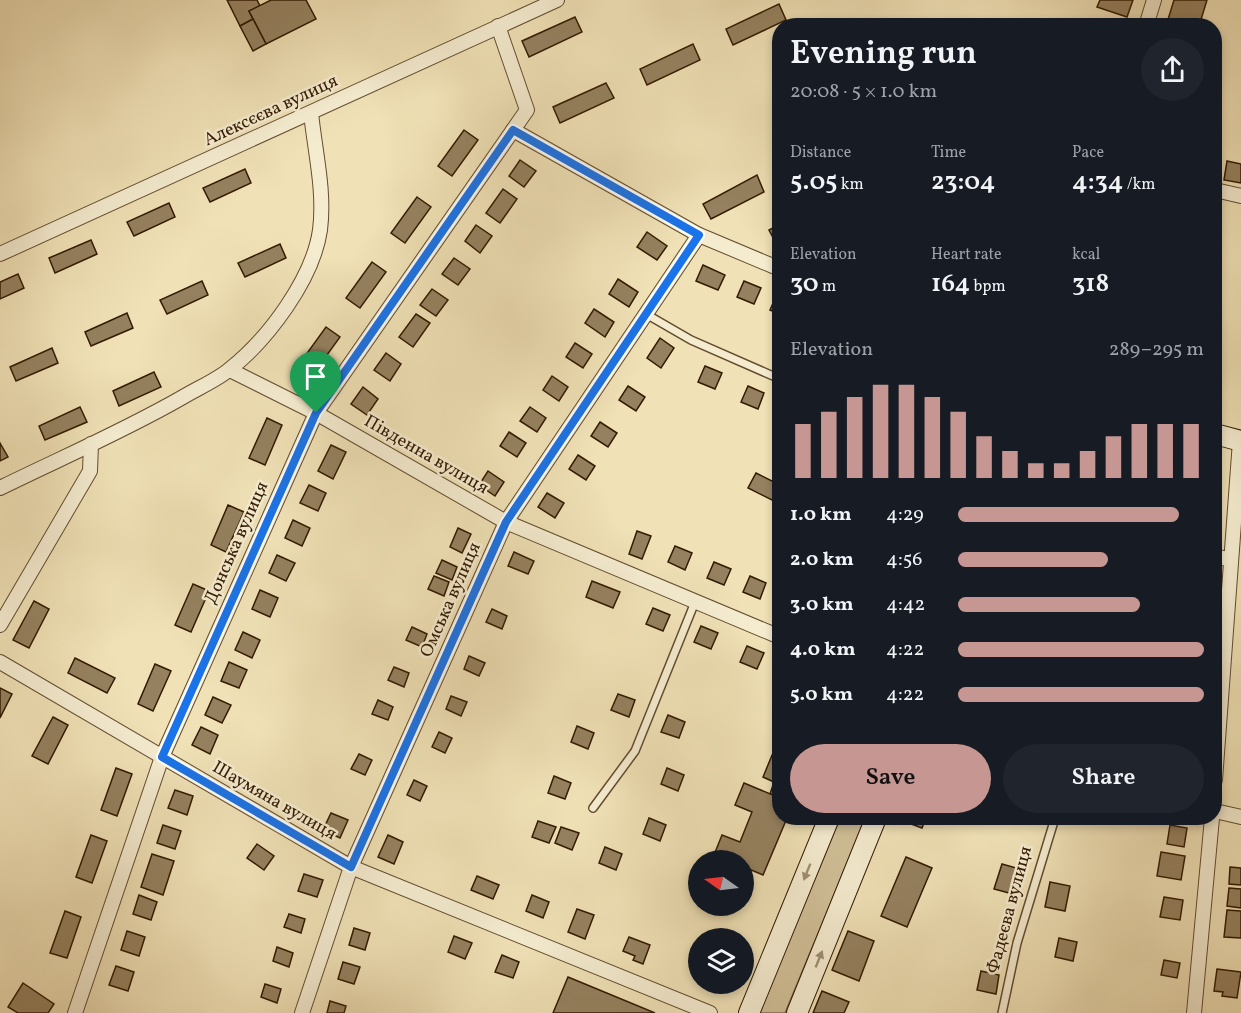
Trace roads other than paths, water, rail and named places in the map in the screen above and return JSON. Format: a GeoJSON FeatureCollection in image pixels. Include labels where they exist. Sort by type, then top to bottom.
{"type":"FeatureCollection","features":[{"type":"Feature","properties":{"kind":"street","name":"Алексєєва вулиця"},"geometry":{"type":"LineString","coordinates":[[0,254],[557,0]]}},
{"type":"Feature","properties":{"kind":"street"},"geometry":{"type":"LineString","coordinates":[[1148,18],[1154,0]]}},
{"type":"Feature","properties":{"kind":"street","name":"Донська вулиця"},"geometry":{"type":"LineString","coordinates":[[75,1013],[162,757],[316,413],[527,110],[498,26]]}},
{"type":"Feature","properties":{"kind":"street"},"geometry":{"type":"LineString","coordinates":[[0,488],[151,416],[230,370],[271,328],[306,275],[320,231],[322,184],[316,164],[311,113]]}},
{"type":"Feature","properties":{"kind":"street"},"geometry":{"type":"LineString","coordinates":[[513,130],[699,235],[772,266]]}},
{"type":"Feature","properties":{"kind":"street"},"geometry":{"type":"LineString","coordinates":[[1222,192],[1241,196]]}},
{"type":"Feature","properties":{"kind":"street","name":"Омська вулиця"},"geometry":{"type":"LineString","coordinates":[[302,1013],[351,867],[506,522],[699,235]]}},
{"type":"Feature","properties":{"kind":"street","name":"Південна вулиця"},"geometry":{"type":"LineString","coordinates":[[230,370],[316,413],[506,522],[772,634]]}},
{"type":"Feature","properties":{"kind":"street"},"geometry":{"type":"LineString","coordinates":[[1222,436],[1241,441],[1222,684]]}},
{"type":"Feature","properties":{"kind":"street"},"geometry":{"type":"LineString","coordinates":[[0,625],[90,471],[91,444]]}},
{"type":"Feature","properties":{"kind":"street"},"geometry":{"type":"LineString","coordinates":[[1222,558],[1231,560]]}},
{"type":"Feature","properties":{"kind":"street","name":"Шаумяна вулиця"},"geometry":{"type":"LineString","coordinates":[[0,662],[351,867],[710,1013]]}},
{"type":"Feature","properties":{"kind":"street"},"geometry":{"type":"LineString","coordinates":[[1222,813],[1241,817]]}},
{"type":"Feature","properties":{"kind":"street"},"geometry":{"type":"LineString","coordinates":[[749,1013],[826,825]]}},
{"type":"Feature","properties":{"kind":"street"},"geometry":{"type":"LineString","coordinates":[[797,1013],[873,825]]}},
{"type":"Feature","properties":{"kind":"street"},"geometry":{"type":"LineString","coordinates":[[1194,1013],[1211,825]]}},
{"type":"Feature","properties":{"kind":"lane"},"geometry":{"type":"LineString","coordinates":[[646,314],[691,340],[772,375]]}},
{"type":"Feature","properties":{"kind":"lane"},"geometry":{"type":"LineString","coordinates":[[593,808],[635,751],[695,602]]}},
{"type":"Feature","properties":{"kind":"lane","name":"Фадеєва вулиця"},"geometry":{"type":"LineString","coordinates":[[1002,1013],[1017,943],[1053,825]]}}]}
